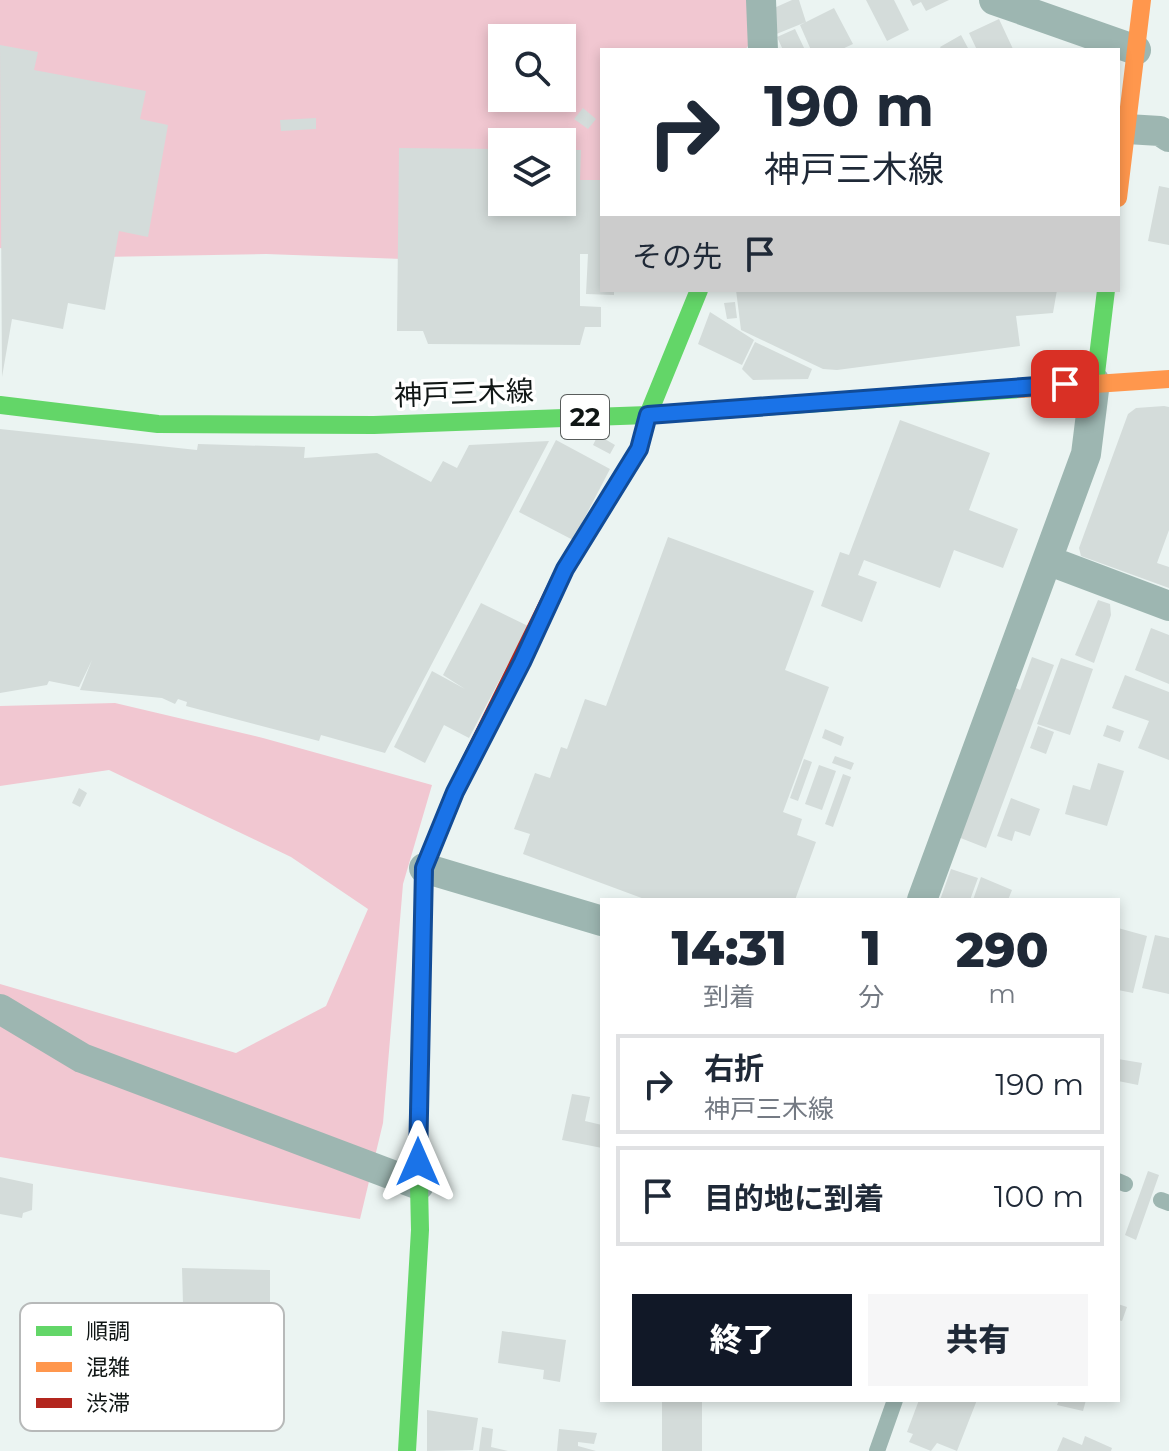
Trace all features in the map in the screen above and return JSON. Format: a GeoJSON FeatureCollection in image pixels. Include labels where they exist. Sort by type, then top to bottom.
{"type":"FeatureCollection","features":[{"type":"Feature","properties":{"kind":"street"},"geometry":{"type":"LineString","coordinates":[[761,0],[763,48]]}},
{"type":"Feature","properties":{"kind":"street"},"geometry":{"type":"LineString","coordinates":[[994,0],[1136,50]]}},
{"type":"Feature","properties":{"kind":"street"},"geometry":{"type":"LineString","coordinates":[[1120,183],[1142,0]]}},
{"type":"Feature","properties":{"kind":"street"},"geometry":{"type":"LineString","coordinates":[[1127,129],[1160,131],[1169,137]]}},
{"type":"Feature","properties":{"kind":"street"},"geometry":{"type":"LineString","coordinates":[[407,1451],[415,1333],[424,868],[455,792],[522,662],[565,569],[639,449],[648,415],[698,292]]}},
{"type":"Feature","properties":{"kind":"street"},"geometry":{"type":"LineString","coordinates":[[923,898],[1086,454],[1106,292]]}},
{"type":"Feature","properties":{"kind":"street","name":"神戸三木線"},"geometry":{"type":"LineString","coordinates":[[0,405],[158,424],[374,425],[648,415],[1169,379]]}},
{"type":"Feature","properties":{"kind":"street"},"geometry":{"type":"LineString","coordinates":[[1047,560],[1169,606]]}},
{"type":"Feature","properties":{"kind":"street"},"geometry":{"type":"LineString","coordinates":[[424,868],[600,920]]}},
{"type":"Feature","properties":{"kind":"street"},"geometry":{"type":"LineString","coordinates":[[0,1009],[82,1058],[419,1185]]}},
{"type":"Feature","properties":{"kind":"lane"},"geometry":{"type":"LineString","coordinates":[[877,1451],[894,1402]]}},
{"type":"Feature","properties":{"kind":"shaded area"},"geometry":{"type":"Polygon","coordinates":[[[0,0],[749,0],[751,42],[746,48],[600,48],[600,199],[576,207],[576,128],[488,128],[488,216],[552,216],[430,260],[266,254],[44,258],[0,248],[0,0]]]}},
{"type":"Feature","properties":{"kind":"shaded area"},"geometry":{"type":"Polygon","coordinates":[[[115,703],[263,738],[432,785],[403,884],[383,1123],[360,1219],[0,1157],[0,984],[236,1053],[326,1006],[368,909],[291,857],[109,770],[0,786],[0,706],[115,703]]]}},
{"type":"Feature","properties":{"kind":"building"},"geometry":{"type":"Polygon","coordinates":[[[799,0],[806,22],[774,35],[774,8],[799,0]]]}},
{"type":"Feature","properties":{"kind":"building"},"geometry":{"type":"Polygon","coordinates":[[[866,0],[894,0],[909,30],[887,41],[866,0]]]}},
{"type":"Feature","properties":{"kind":"building"},"geometry":{"type":"Polygon","coordinates":[[[910,0],[949,0],[926,11],[921,2],[913,6],[910,0]]]}},
{"type":"Feature","properties":{"kind":"building"},"geometry":{"type":"Polygon","coordinates":[[[834,8],[853,44],[844,48],[810,48],[800,25],[834,8]]]}},
{"type":"Feature","properties":{"kind":"building"},"geometry":{"type":"Polygon","coordinates":[[[999,19],[1013,48],[976,48],[969,33],[999,19]]]}},
{"type":"Feature","properties":{"kind":"building"},"geometry":{"type":"Polygon","coordinates":[[[795,29],[804,48],[782,48],[777,37],[795,29]]]}},
{"type":"Feature","properties":{"kind":"building"},"geometry":{"type":"Polygon","coordinates":[[[961,35],[968,48],[941,48],[961,35]]]}},
{"type":"Feature","properties":{"kind":"building"},"geometry":{"type":"Polygon","coordinates":[[[0,45],[38,52],[34,70],[146,91],[140,119],[168,125],[148,237],[119,231],[105,310],[68,303],[63,329],[12,319],[2,377],[0,45]]]}},
{"type":"Feature","properties":{"kind":"building"},"geometry":{"type":"Polygon","coordinates":[[[583,108],[596,119],[588,129],[574,119],[583,108]]]}},
{"type":"Feature","properties":{"kind":"building"},"geometry":{"type":"Polygon","coordinates":[[[316,118],[316,129],[281,131],[280,120],[316,118]]]}},
{"type":"Feature","properties":{"kind":"building"},"geometry":{"type":"Polygon","coordinates":[[[399,148],[488,149],[488,216],[576,216],[576,150],[581,150],[580,180],[600,180],[600,292],[614,292],[614,295],[586,294],[588,254],[580,254],[580,306],[601,307],[601,327],[585,327],[580,345],[428,344],[423,331],[397,331],[399,148]]]}},
{"type":"Feature","properties":{"kind":"building"},"geometry":{"type":"Polygon","coordinates":[[[1159,186],[1169,188],[1169,245],[1148,241],[1159,186]]]}},
{"type":"Feature","properties":{"kind":"building"},"geometry":{"type":"Polygon","coordinates":[[[736,292],[1057,292],[1053,313],[1016,316],[1020,346],[837,370],[823,369],[741,330],[736,292]]]}},
{"type":"Feature","properties":{"kind":"building"},"geometry":{"type":"Polygon","coordinates":[[[735,302],[737,318],[727,319],[724,303],[735,302]]]}},
{"type":"Feature","properties":{"kind":"building"},"geometry":{"type":"Polygon","coordinates":[[[710,312],[754,340],[742,365],[698,344],[710,312]]]}},
{"type":"Feature","properties":{"kind":"building"},"geometry":{"type":"Polygon","coordinates":[[[755,342],[812,369],[808,379],[753,380],[742,369],[755,342]]]}},
{"type":"Feature","properties":{"kind":"building"},"geometry":{"type":"Polygon","coordinates":[[[1169,407],[1169,530],[1157,563],[1169,567],[1169,588],[1081,556],[1079,548],[1128,414],[1136,408],[1169,407]]]}},
{"type":"Feature","properties":{"kind":"building"},"geometry":{"type":"Polygon","coordinates":[[[900,420],[990,453],[969,510],[1018,529],[1003,568],[954,550],[940,588],[864,560],[858,575],[877,582],[862,622],[821,606],[840,552],[849,555],[900,420]]]}},
{"type":"Feature","properties":{"kind":"building"},"geometry":{"type":"Polygon","coordinates":[[[0,429],[197,450],[198,444],[305,447],[304,458],[377,453],[431,482],[443,461],[457,468],[469,445],[549,441],[385,753],[321,735],[319,741],[186,706],[187,702],[178,699],[175,704],[162,698],[80,690],[92,660],[79,687],[49,681],[47,685],[0,693],[0,429]]]}},
{"type":"Feature","properties":{"kind":"building"},"geometry":{"type":"Polygon","coordinates":[[[598,435],[615,445],[610,454],[593,445],[598,435]]]}},
{"type":"Feature","properties":{"kind":"building"},"geometry":{"type":"Polygon","coordinates":[[[556,440],[610,469],[573,540],[519,512],[556,440]]]}},
{"type":"Feature","properties":{"kind":"building"},"geometry":{"type":"Polygon","coordinates":[[[668,537],[814,591],[785,670],[829,687],[783,812],[802,819],[797,835],[816,842],[796,898],[642,898],[523,854],[530,834],[514,829],[535,773],[550,778],[561,747],[567,749],[585,699],[606,706],[668,537]]]}},
{"type":"Feature","properties":{"kind":"building"},"geometry":{"type":"Polygon","coordinates":[[[1098,600],[1110,604],[1111,615],[1094,663],[1075,655],[1098,600]]]}},
{"type":"Feature","properties":{"kind":"building"},"geometry":{"type":"Polygon","coordinates":[[[481,603],[528,626],[469,738],[444,725],[425,763],[394,747],[432,671],[465,689],[443,675],[481,603]]]}},
{"type":"Feature","properties":{"kind":"building"},"geometry":{"type":"Polygon","coordinates":[[[1151,628],[1169,635],[1169,684],[1135,670],[1151,628]]]}},
{"type":"Feature","properties":{"kind":"building"},"geometry":{"type":"Polygon","coordinates":[[[1032,657],[1054,665],[986,848],[958,837],[1014,687],[1020,690],[1032,657]]]}},
{"type":"Feature","properties":{"kind":"building"},"geometry":{"type":"Polygon","coordinates":[[[1061,658],[1093,669],[1070,735],[1037,724],[1061,658]]]}},
{"type":"Feature","properties":{"kind":"building"},"geometry":{"type":"Polygon","coordinates":[[[1125,675],[1169,692],[1169,760],[1138,748],[1149,721],[1112,708],[1125,675]]]}},
{"type":"Feature","properties":{"kind":"building"},"geometry":{"type":"Polygon","coordinates":[[[1107,725],[1124,731],[1120,742],[1103,736],[1107,725]]]}},
{"type":"Feature","properties":{"kind":"building"},"geometry":{"type":"Polygon","coordinates":[[[1038,726],[1054,732],[1046,754],[1030,748],[1038,726]]]}},
{"type":"Feature","properties":{"kind":"building"},"geometry":{"type":"Polygon","coordinates":[[[825,729],[844,737],[841,746],[822,738],[825,729]]]}},
{"type":"Feature","properties":{"kind":"building"},"geometry":{"type":"Polygon","coordinates":[[[835,756],[854,763],[851,770],[832,763],[835,756]]]}},
{"type":"Feature","properties":{"kind":"building"},"geometry":{"type":"Polygon","coordinates":[[[804,759],[812,762],[798,801],[790,798],[804,759]]]}},
{"type":"Feature","properties":{"kind":"building"},"geometry":{"type":"Polygon","coordinates":[[[1098,763],[1124,771],[1107,826],[1065,814],[1073,785],[1090,790],[1098,763]]]}},
{"type":"Feature","properties":{"kind":"building"},"geometry":{"type":"Polygon","coordinates":[[[819,765],[836,771],[822,810],[805,804],[819,765]]]}},
{"type":"Feature","properties":{"kind":"building"},"geometry":{"type":"Polygon","coordinates":[[[843,774],[851,777],[833,827],[825,824],[843,774]]]}},
{"type":"Feature","properties":{"kind":"building"},"geometry":{"type":"Polygon","coordinates":[[[79,788],[87,793],[80,807],[72,803],[79,788]]]}},
{"type":"Feature","properties":{"kind":"building"},"geometry":{"type":"Polygon","coordinates":[[[1011,798],[1040,809],[1030,836],[1015,831],[1012,841],[997,836],[1011,798]]]}},
{"type":"Feature","properties":{"kind":"building"},"geometry":{"type":"Polygon","coordinates":[[[951,869],[978,878],[971,898],[941,898],[951,869]]]}},
{"type":"Feature","properties":{"kind":"building"},"geometry":{"type":"Polygon","coordinates":[[[981,877],[1012,890],[1009,898],[974,898],[981,877]]]}},
{"type":"Feature","properties":{"kind":"building"},"geometry":{"type":"Polygon","coordinates":[[[1120,929],[1147,936],[1133,993],[1120,990],[1120,929]]]}},
{"type":"Feature","properties":{"kind":"building"},"geometry":{"type":"Polygon","coordinates":[[[1155,935],[1169,938],[1169,994],[1142,988],[1155,935]]]}},
{"type":"Feature","properties":{"kind":"building"},"geometry":{"type":"Polygon","coordinates":[[[1120,1059],[1142,1063],[1138,1085],[1120,1081],[1120,1059]]]}},
{"type":"Feature","properties":{"kind":"building"},"geometry":{"type":"Polygon","coordinates":[[[572,1094],[590,1097],[585,1121],[600,1125],[600,1148],[562,1140],[572,1094]]]}},
{"type":"Feature","properties":{"kind":"building"},"geometry":{"type":"Polygon","coordinates":[[[1148,1171],[1159,1175],[1136,1240],[1125,1235],[1148,1171]]]}},
{"type":"Feature","properties":{"kind":"building"},"geometry":{"type":"Polygon","coordinates":[[[0,1177],[33,1184],[32,1210],[23,1213],[22,1218],[0,1214],[0,1177]]]}},
{"type":"Feature","properties":{"kind":"building"},"geometry":{"type":"Polygon","coordinates":[[[182,1268],[270,1270],[270,1303],[183,1303],[182,1268]]]}},
{"type":"Feature","properties":{"kind":"building"},"geometry":{"type":"Polygon","coordinates":[[[1120,1305],[1127,1307],[1120,1320],[1120,1305]]]}},
{"type":"Feature","properties":{"kind":"building"},"geometry":{"type":"Polygon","coordinates":[[[502,1331],[566,1340],[560,1382],[543,1379],[544,1370],[498,1363],[502,1331]]]}},
{"type":"Feature","properties":{"kind":"building"},"geometry":{"type":"Polygon","coordinates":[[[662,1402],[702,1402],[702,1451],[662,1451],[662,1402]]]}},
{"type":"Feature","properties":{"kind":"building"},"geometry":{"type":"Polygon","coordinates":[[[918,1402],[976,1402],[957,1451],[937,1443],[931,1451],[909,1442],[913,1434],[907,1432],[918,1402]]]}},
{"type":"Feature","properties":{"kind":"building"},"geometry":{"type":"Polygon","coordinates":[[[1058,1402],[1085,1402],[1083,1411],[1057,1405],[1058,1402]]]}},
{"type":"Feature","properties":{"kind":"building"},"geometry":{"type":"Polygon","coordinates":[[[427,1410],[478,1418],[473,1450],[427,1451],[427,1410]]]}},
{"type":"Feature","properties":{"kind":"building"},"geometry":{"type":"Polygon","coordinates":[[[482,1427],[493,1429],[491,1447],[508,1451],[479,1451],[482,1427]]]}},
{"type":"Feature","properties":{"kind":"building"},"geometry":{"type":"Polygon","coordinates":[[[559,1429],[597,1433],[594,1444],[578,1442],[578,1446],[596,1451],[557,1451],[559,1429]]]}},
{"type":"Feature","properties":{"kind":"building"},"geometry":{"type":"Polygon","coordinates":[[[1085,1436],[1112,1448],[1111,1451],[1057,1451],[1063,1437],[1082,1445],[1085,1436]]]}},
{"type":"Feature","properties":{"kind":"traffic: fast"},"geometry":{"type":"LineString","coordinates":[[596,519],[639,449],[648,415],[698,292]]}},
{"type":"Feature","properties":{"kind":"traffic: fast"},"geometry":{"type":"LineString","coordinates":[[1095,382],[1106,292]]}},
{"type":"Feature","properties":{"kind":"traffic: fast"},"geometry":{"type":"LineString","coordinates":[[0,405],[158,424],[374,425],[648,415],[1021,389]]}},
{"type":"Feature","properties":{"kind":"traffic: fast"},"geometry":{"type":"LineString","coordinates":[[407,1451],[420,1230],[418,1139],[424,868],[453,796]]}},
{"type":"Feature","properties":{"kind":"traffic: slow"},"geometry":{"type":"LineString","coordinates":[[1120,182],[1142,0]]}},
{"type":"Feature","properties":{"kind":"traffic: slow"},"geometry":{"type":"LineString","coordinates":[[1021,389],[1169,379]]}},
{"type":"Feature","properties":{"kind":"traffic: jam"},"geometry":{"type":"LineString","coordinates":[[453,796],[565,569],[596,519]]}},
{"type":"Feature","properties":{"kind":"route"},"geometry":{"type":"LineString","coordinates":[[418,1162],[424,868],[455,792],[513,673],[522,662],[565,569],[639,449],[648,415],[1065,384]]}}]}
